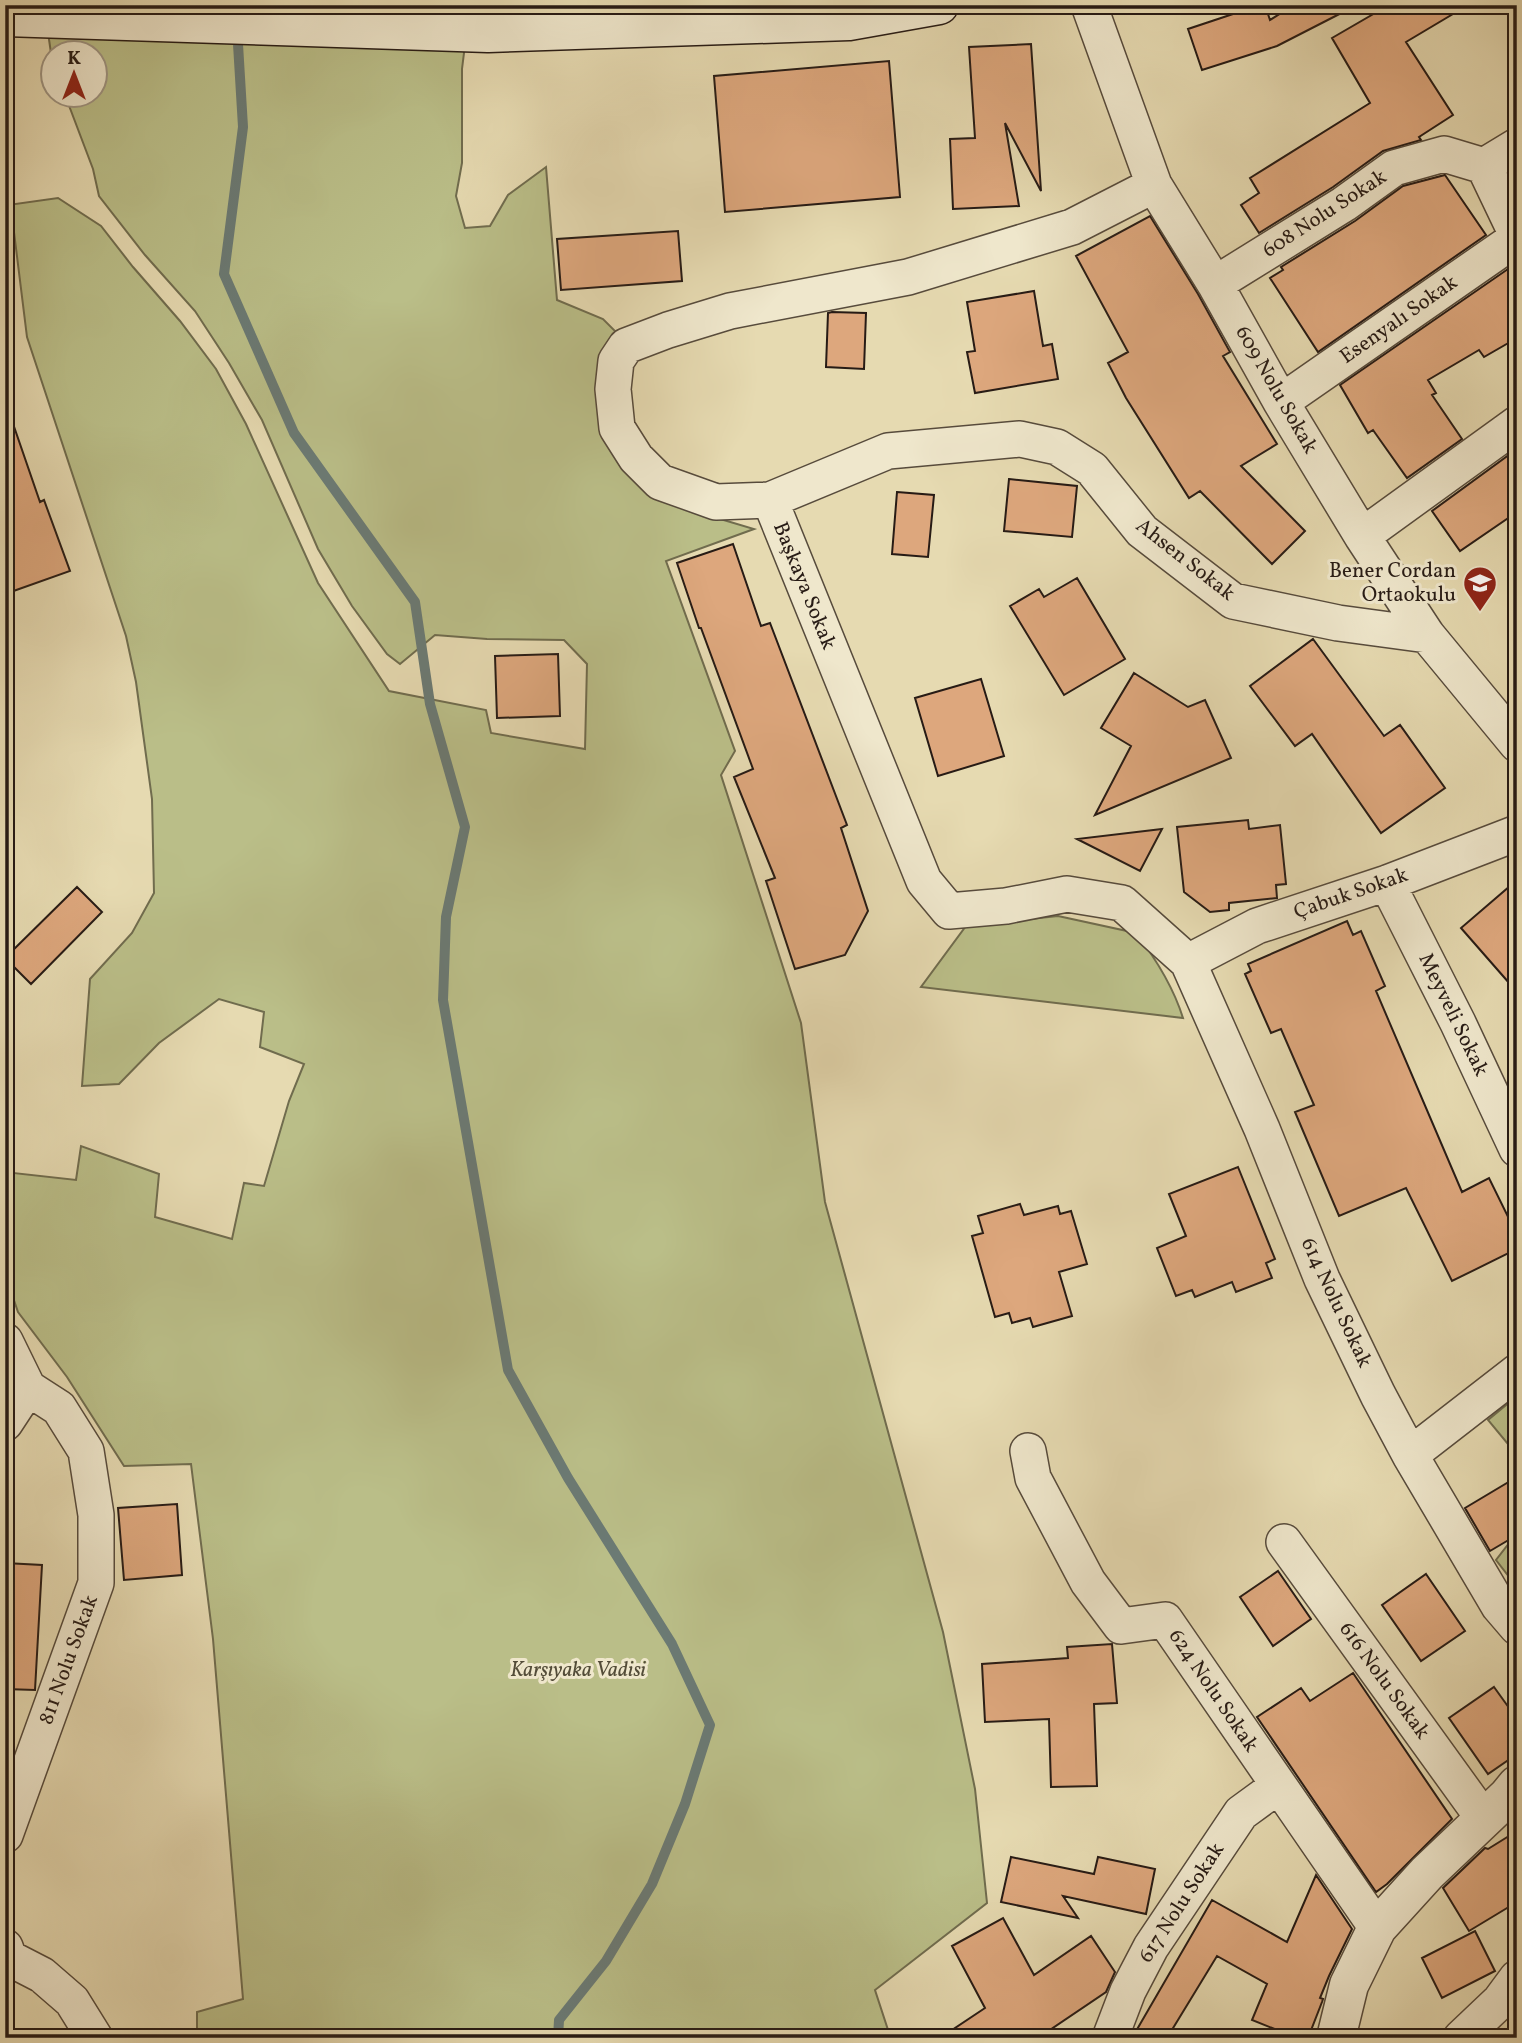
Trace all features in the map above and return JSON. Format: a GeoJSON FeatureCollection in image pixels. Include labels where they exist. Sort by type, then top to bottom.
{"type":"FeatureCollection","features":[{"type":"Feature","properties":{"kind":"main road"},"geometry":{"type":"LineString","coordinates":[[23,17],[488,33],[849,21],[939,5]]}},
{"type":"Feature","properties":{"kind":"main road"},"geometry":{"type":"LineString","coordinates":[[1336,2038],[1349,1985],[1377,1928],[1427,1873],[1517,1785]]}},
{"type":"Feature","properties":{"kind":"street","name":"609 Nolu Sokak"},"geometry":{"type":"LineString","coordinates":[[1089,5],[1154,185],[1362,536],[1427,635],[1517,744]]}},
{"type":"Feature","properties":{"kind":"street"},"geometry":{"type":"LineString","coordinates":[[1517,146],[1484,166],[1517,236]]}},
{"type":"Feature","properties":{"kind":"street","name":"608 Nolu Sokak"},"geometry":{"type":"LineString","coordinates":[[1215,284],[1344,204],[1394,168],[1444,154],[1484,166]]}},
{"type":"Feature","properties":{"kind":"street","name":"Başkaya Sokak"},"geometry":{"type":"LineString","coordinates":[[1154,185],[1072,227],[908,277],[730,311],[668,330],[626,346],[616,361],[613,389],[617,428],[636,458],[660,482],[716,502],[770,500],[924,881],[949,911],[1006,906],[1067,894],[1122,903],[1188,962]]}},
{"type":"Feature","properties":{"kind":"street","name":"Esenyalı Sokak"},"geometry":{"type":"LineString","coordinates":[[1281,402],[1517,236]]}},
{"type":"Feature","properties":{"kind":"street"},"geometry":{"type":"LineString","coordinates":[[1362,536],[1517,424]]}},
{"type":"Feature","properties":{"kind":"street","name":"Ahsen Sokak"},"geometry":{"type":"LineString","coordinates":[[770,500],[888,451],[1020,439],[1057,447],[1092,469],[1142,531],[1233,601],[1338,623],[1427,635]]}},
{"type":"Feature","properties":{"kind":"street","name":"Çabuk Sokak"},"geometry":{"type":"LineString","coordinates":[[1188,962],[1258,926],[1387,883],[1517,833]]}},
{"type":"Feature","properties":{"kind":"street","name":"Meyveli Sokak"},"geometry":{"type":"LineString","coordinates":[[1387,883],[1458,1023],[1517,1149]]}},
{"type":"Feature","properties":{"kind":"street","name":"614 Nolu Sokak"},"geometry":{"type":"LineString","coordinates":[[1188,962],[1262,1129],[1322,1279],[1410,1455],[1499,1606],[1517,1627]]}},
{"type":"Feature","properties":{"kind":"street"},"geometry":{"type":"LineString","coordinates":[[5,1341],[28,1388],[5,1423]]}},
{"type":"Feature","properties":{"kind":"street"},"geometry":{"type":"LineString","coordinates":[[1410,1455],[1517,1372]]}},
{"type":"Feature","properties":{"kind":"street","name":"811 Nolu Sokak"},"geometry":{"type":"LineString","coordinates":[[5,1835],[96,1583],[96,1515],[86,1451],[59,1408],[28,1388]]}},
{"type":"Feature","properties":{"kind":"street","name":"624 Nolu Sokak"},"geometry":{"type":"LineString","coordinates":[[1028,1451],[1032,1478],[1096,1593],[1121,1626],[1165,1620],[1377,1928]]}},
{"type":"Feature","properties":{"kind":"street","name":"616 Nolu Sokak"},"geometry":{"type":"LineString","coordinates":[[1284,1542],[1484,1819]]}},
{"type":"Feature","properties":{"kind":"street","name":"617 Nolu Sokak"},"geometry":{"type":"LineString","coordinates":[[1110,2038],[1128,1991],[1151,1947],[1241,1813],[1278,1786]]}},
{"type":"Feature","properties":{"kind":"street"},"geometry":{"type":"LineString","coordinates":[[5,1947],[9,1958],[42,1975],[72,2001],[94,2038]]}},
{"type":"Feature","properties":{"kind":"street"},"geometry":{"type":"LineString","coordinates":[[1461,2038],[1500,2001],[1517,1978]]}},
{"type":"Feature","properties":{"kind":"green space","name":"Karşıyaka Vadisi"},"geometry":{"type":"Polygon","coordinates":[[[44,5],[470,5],[462,69],[462,163],[456,196],[465,228],[490,226],[508,195],[546,167],[557,300],[603,319],[618,334],[607,426],[707,515],[754,529],[666,561],[735,751],[721,775],[801,1023],[825,1202],[943,1632],[975,1789],[987,1903],[875,1990],[889,2033],[883,2038],[197,2038],[197,2012],[243,1999],[213,1639],[191,1464],[124,1466],[67,1377],[18,1312],[5,1274],[5,1172],[76,1180],[81,1146],[159,1174],[155,1217],[232,1239],[244,1183],[264,1186],[289,1101],[304,1064],[260,1047],[264,1012],[219,999],[159,1043],[119,1084],[82,1086],[90,979],[132,933],[154,893],[152,799],[136,682],[126,636],[27,337],[12,216],[8,205],[58,198],[101,226],[180,321],[216,369],[246,424],[318,583],[389,691],[486,710],[491,733],[585,749],[587,664],[564,640],[435,635],[400,664],[387,654],[352,606],[318,549],[262,420],[229,363],[195,311],[145,255],[99,196],[93,169],[70,108],[108,108],[108,38],[49,38],[44,5]]]}},
{"type":"Feature","properties":{"kind":"green space"},"geometry":{"type":"Polygon","coordinates":[[[1058,916],[1136,933],[1163,973],[1183,1018],[921,987],[966,926],[1058,916]]]}},
{"type":"Feature","properties":{"kind":"green space"},"geometry":{"type":"Polygon","coordinates":[[[1517,1396],[1517,1455],[1488,1420],[1517,1396]]]}},
{"type":"Feature","properties":{"kind":"green space"},"geometry":{"type":"Polygon","coordinates":[[[1517,1533],[1517,1587],[1496,1560],[1517,1533]]]}},
{"type":"Feature","properties":{"kind":"building"},"geometry":{"type":"Polygon","coordinates":[[[1265,5],[1270,20],[1294,5],[1357,5],[1277,46],[1202,70],[1188,29],[1265,5]]]}},
{"type":"Feature","properties":{"kind":"building"},"geometry":{"type":"Polygon","coordinates":[[[1389,5],[1468,5],[1406,42],[1453,115],[1419,137],[1421,140],[1383,151],[1333,187],[1259,233],[1241,205],[1259,193],[1250,178],[1370,103],[1332,38],[1389,5]]]}},
{"type":"Feature","properties":{"kind":"building"},"geometry":{"type":"Polygon","coordinates":[[[1031,44],[1041,191],[1005,123],[1019,206],[953,209],[950,139],[975,138],[969,47],[1031,44]]]}},
{"type":"Feature","properties":{"kind":"building"},"geometry":{"type":"Polygon","coordinates":[[[889,61],[900,197],[725,212],[714,76],[889,61]]]}},
{"type":"Feature","properties":{"kind":"building"},"geometry":{"type":"Polygon","coordinates":[[[1445,175],[1486,235],[1318,352],[1270,278],[1283,270],[1281,267],[1355,221],[1403,186],[1445,175]]]}},
{"type":"Feature","properties":{"kind":"building"},"geometry":{"type":"Polygon","coordinates":[[[1150,216],[1230,352],[1223,356],[1277,444],[1241,466],[1305,531],[1272,564],[1200,491],[1189,498],[1126,398],[1108,363],[1128,352],[1076,256],[1150,216]]]}},
{"type":"Feature","properties":{"kind":"building"},"geometry":{"type":"Polygon","coordinates":[[[678,231],[682,281],[561,290],[557,239],[678,231]]]}},
{"type":"Feature","properties":{"kind":"building"},"geometry":{"type":"Polygon","coordinates":[[[1508,269],[1517,281],[1517,338],[1484,357],[1479,350],[1428,380],[1436,393],[1432,395],[1462,439],[1407,478],[1373,430],[1368,433],[1340,385],[1508,269]]]}},
{"type":"Feature","properties":{"kind":"building"},"geometry":{"type":"Polygon","coordinates":[[[1034,291],[1043,346],[1052,344],[1058,379],[975,393],[967,352],[975,351],[967,302],[1034,291]]]}},
{"type":"Feature","properties":{"kind":"building"},"geometry":{"type":"Polygon","coordinates":[[[828,313],[866,313],[864,369],[826,367],[828,313]]]}},
{"type":"Feature","properties":{"kind":"building"},"geometry":{"type":"Polygon","coordinates":[[[5,415],[10,415],[40,502],[44,500],[70,571],[5,594],[5,415]]]}},
{"type":"Feature","properties":{"kind":"building"},"geometry":{"type":"Polygon","coordinates":[[[1517,449],[1517,512],[1460,551],[1432,511],[1517,449]]]}},
{"type":"Feature","properties":{"kind":"building"},"geometry":{"type":"Polygon","coordinates":[[[1009,479],[1077,486],[1072,537],[1004,531],[1009,479]]]}},
{"type":"Feature","properties":{"kind":"building"},"geometry":{"type":"Polygon","coordinates":[[[897,492],[934,495],[928,557],[892,554],[897,492]]]}},
{"type":"Feature","properties":{"kind":"building"},"geometry":{"type":"Polygon","coordinates":[[[733,544],[761,626],[770,623],[847,825],[841,828],[868,911],[845,955],[795,969],[766,881],[775,878],[734,777],[753,769],[677,563],[733,544]]]}},
{"type":"Feature","properties":{"kind":"building"},"geometry":{"type":"Polygon","coordinates":[[[1077,578],[1125,659],[1064,695],[1010,606],[1039,589],[1044,597],[1077,578]]]}},
{"type":"Feature","properties":{"kind":"building"},"geometry":{"type":"Polygon","coordinates":[[[1313,639],[1384,736],[1400,725],[1445,788],[1381,833],[1312,734],[1295,746],[1250,686],[1313,639]]]}},
{"type":"Feature","properties":{"kind":"building"},"geometry":{"type":"Polygon","coordinates":[[[558,654],[560,716],[497,718],[495,656],[558,654]]]}},
{"type":"Feature","properties":{"kind":"building"},"geometry":{"type":"Polygon","coordinates":[[[1134,673],[1188,707],[1205,700],[1231,758],[1095,815],[1131,746],[1101,728],[1134,673]]]}},
{"type":"Feature","properties":{"kind":"building"},"geometry":{"type":"Polygon","coordinates":[[[981,679],[1004,756],[938,776],[915,698],[981,679]]]}},
{"type":"Feature","properties":{"kind":"building"},"geometry":{"type":"Polygon","coordinates":[[[1248,820],[1249,829],[1280,825],[1286,884],[1276,885],[1277,898],[1229,903],[1229,910],[1210,912],[1184,892],[1177,827],[1248,820]]]}},
{"type":"Feature","properties":{"kind":"building"},"geometry":{"type":"Polygon","coordinates":[[[1162,829],[1140,871],[1077,839],[1162,829]]]}},
{"type":"Feature","properties":{"kind":"building"},"geometry":{"type":"Polygon","coordinates":[[[1517,880],[1517,992],[1461,928],[1517,880]]]}},
{"type":"Feature","properties":{"kind":"building"},"geometry":{"type":"Polygon","coordinates":[[[77,887],[102,912],[31,984],[5,958],[77,887]]]}},
{"type":"Feature","properties":{"kind":"building"},"geometry":{"type":"Polygon","coordinates":[[[1347,921],[1353,935],[1361,931],[1385,986],[1376,991],[1462,1192],[1489,1178],[1517,1235],[1517,1249],[1452,1281],[1406,1188],[1339,1216],[1295,1112],[1314,1105],[1281,1029],[1271,1033],[1245,974],[1251,971],[1248,964],[1347,921]]]}},
{"type":"Feature","properties":{"kind":"building"},"geometry":{"type":"Polygon","coordinates":[[[1238,1167],[1275,1259],[1266,1263],[1272,1278],[1236,1292],[1232,1282],[1195,1297],[1192,1290],[1176,1296],[1157,1248],[1186,1236],[1169,1194],[1238,1167]]]}},
{"type":"Feature","properties":{"kind":"building"},"geometry":{"type":"Polygon","coordinates":[[[1020,1204],[1024,1215],[1058,1206],[1060,1214],[1071,1211],[1087,1264],[1059,1272],[1072,1316],[1033,1327],[1030,1318],[1012,1323],[1009,1313],[995,1317],[972,1236],[983,1233],[978,1216],[1020,1204]]]}},
{"type":"Feature","properties":{"kind":"building"},"geometry":{"type":"Polygon","coordinates":[[[1517,1477],[1517,1535],[1490,1551],[1465,1508],[1517,1477]]]}},
{"type":"Feature","properties":{"kind":"building"},"geometry":{"type":"Polygon","coordinates":[[[177,1504],[182,1575],[124,1580],[118,1508],[177,1504]]]}},
{"type":"Feature","properties":{"kind":"building"},"geometry":{"type":"Polygon","coordinates":[[[5,1563],[42,1565],[35,1690],[5,1689],[5,1563]]]}},
{"type":"Feature","properties":{"kind":"building"},"geometry":{"type":"Polygon","coordinates":[[[1278,1571],[1311,1619],[1273,1646],[1240,1597],[1278,1571]]]}},
{"type":"Feature","properties":{"kind":"building"},"geometry":{"type":"Polygon","coordinates":[[[1426,1574],[1465,1631],[1421,1661],[1382,1605],[1426,1574]]]}},
{"type":"Feature","properties":{"kind":"building"},"geometry":{"type":"Polygon","coordinates":[[[1112,1644],[1117,1703],[1094,1704],[1097,1786],[1051,1787],[1049,1719],[985,1722],[982,1664],[1068,1658],[1067,1647],[1112,1644]]]}},
{"type":"Feature","properties":{"kind":"building"},"geometry":{"type":"Polygon","coordinates":[[[1353,1673],[1452,1819],[1376,1892],[1257,1717],[1301,1688],[1310,1701],[1353,1673]]]}},
{"type":"Feature","properties":{"kind":"building"},"geometry":{"type":"Polygon","coordinates":[[[1494,1687],[1517,1719],[1517,1754],[1488,1774],[1449,1718],[1494,1687]]]}},
{"type":"Feature","properties":{"kind":"building"},"geometry":{"type":"Polygon","coordinates":[[[1517,1831],[1517,1902],[1469,1931],[1443,1888],[1485,1848],[1488,1849],[1517,1831]]]}},
{"type":"Feature","properties":{"kind":"building"},"geometry":{"type":"Polygon","coordinates":[[[1011,1857],[1094,1874],[1098,1857],[1155,1869],[1146,1914],[1063,1896],[1078,1918],[1001,1902],[1011,1857]]]}},
{"type":"Feature","properties":{"kind":"building"},"geometry":{"type":"Polygon","coordinates":[[[1316,1875],[1352,1929],[1320,1998],[1323,1999],[1308,2038],[1297,2038],[1252,2020],[1267,1984],[1217,1956],[1167,2038],[1132,2038],[1212,1900],[1287,1942],[1316,1875]]]}},
{"type":"Feature","properties":{"kind":"building"},"geometry":{"type":"Polygon","coordinates":[[[1003,1918],[1034,1975],[1091,1936],[1115,1972],[1106,1992],[1038,2038],[940,2038],[985,2008],[952,1946],[1003,1918]]]}},
{"type":"Feature","properties":{"kind":"building"},"geometry":{"type":"Polygon","coordinates":[[[1475,1931],[1495,1971],[1442,1998],[1422,1958],[1475,1931]]]}},
{"type":"Feature","properties":{"kind":"waterway"},"geometry":{"type":"LineString","coordinates":[[238,5],[236,11],[243,127],[224,274],[294,433],[415,602],[430,704],[465,827],[446,917],[443,1000],[508,1370],[568,1478],[672,1644],[710,1725],[685,1804],[652,1884],[606,1961],[559,2020],[558,2038]]}},
{"type":"Feature","properties":{"kind":"place","name":"Bener Cordan Ortaokulu"},"geometry":{"type":"Point","coordinates":[1480,613]}}]}
